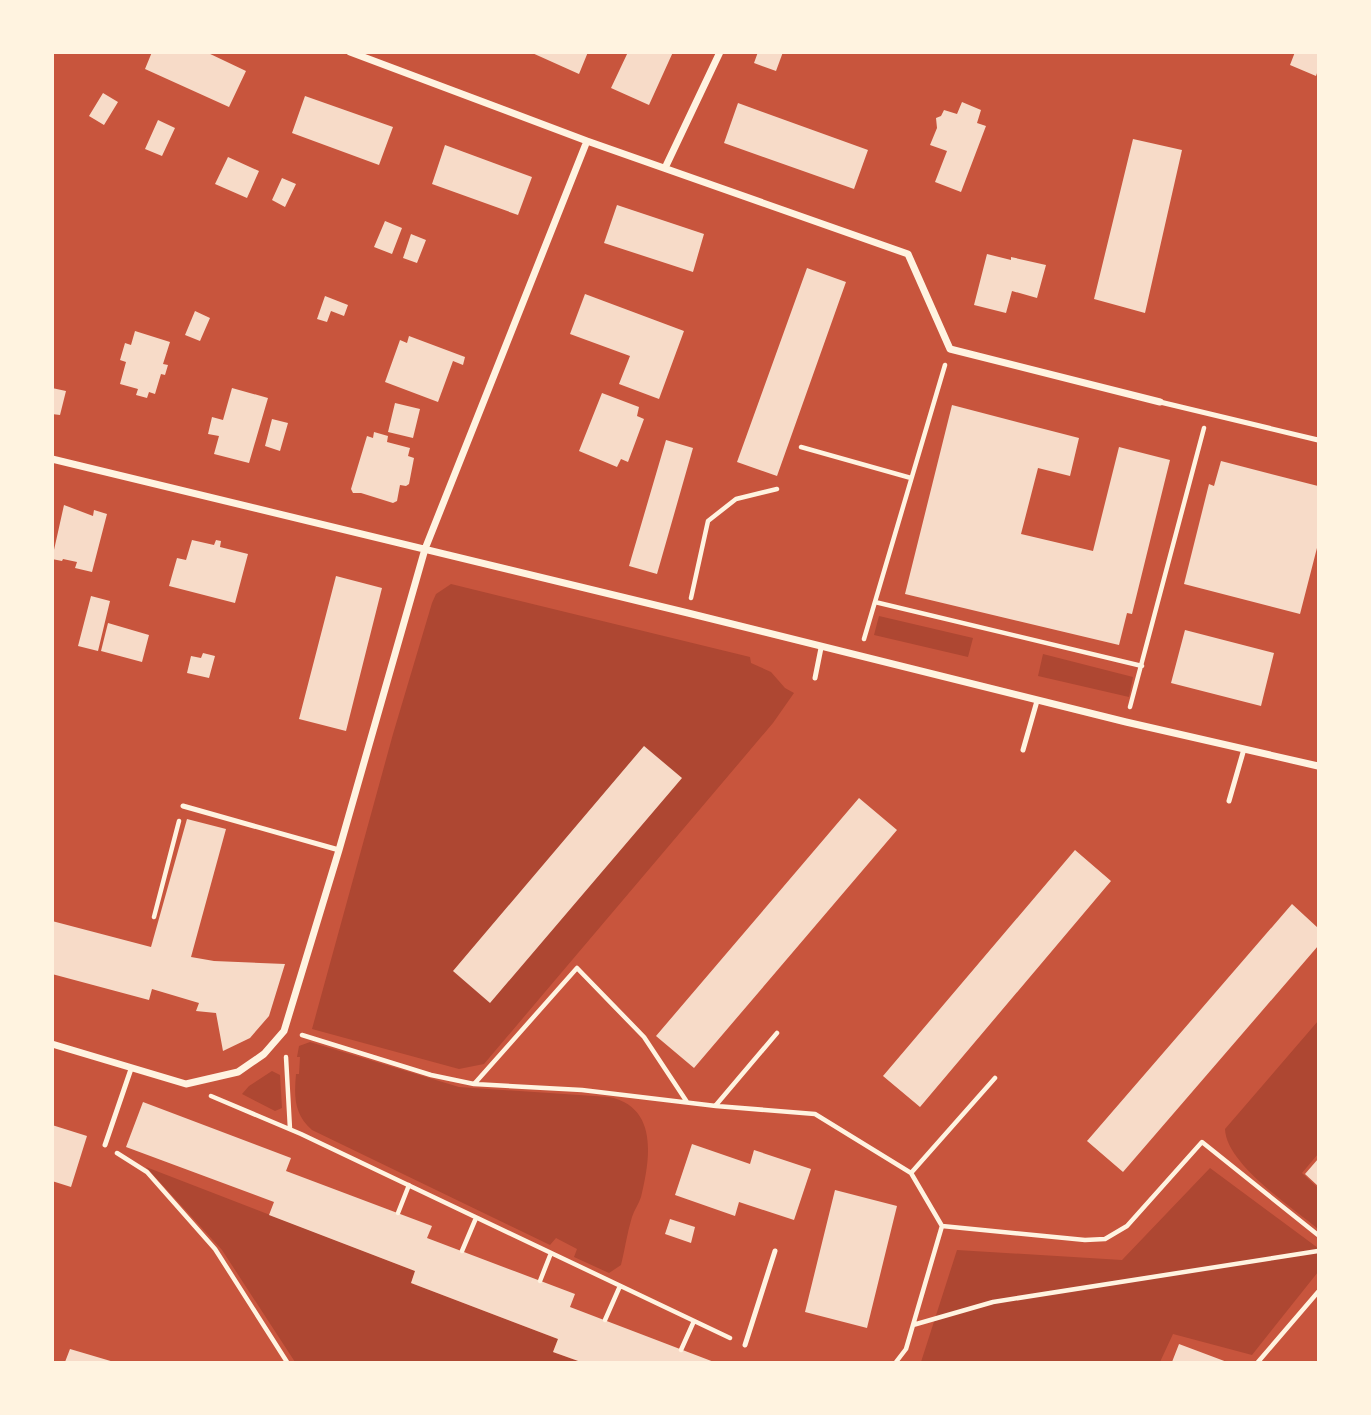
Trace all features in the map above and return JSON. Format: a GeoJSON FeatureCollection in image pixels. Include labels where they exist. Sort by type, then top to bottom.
{"type":"FeatureCollection","features":[{"type":"Feature","properties":{"kind":"street"},"geometry":{"type":"LineString","coordinates":[[350,52],[587,141],[908,254],[950,349],[1160,402]]}},
{"type":"Feature","properties":{"kind":"street"},"geometry":{"type":"LineString","coordinates":[[665,168],[720,52]]}},
{"type":"Feature","properties":{"kind":"street"},"geometry":{"type":"LineString","coordinates":[[52,1044],[186,1084],[238,1072],[264,1054],[284,1031],[425,549],[587,141]]}},
{"type":"Feature","properties":{"kind":"street"},"geometry":{"type":"LineString","coordinates":[[52,459],[688,613],[1037,701],[1318,766]]}},
{"type":"Feature","properties":{"kind":"lane"},"geometry":{"type":"LineString","coordinates":[[1160,402],[1318,439]]}},
{"type":"Feature","properties":{"kind":"lane"},"geometry":{"type":"LineString","coordinates":[[815,678],[821,648]]}},
{"type":"Feature","properties":{"kind":"lane"},"geometry":{"type":"LineString","coordinates":[[1023,750],[1037,701]]}},
{"type":"Feature","properties":{"kind":"lane"},"geometry":{"type":"LineString","coordinates":[[1229,801],[1244,749]]}},
{"type":"Feature","properties":{"kind":"lane"},"geometry":{"type":"LineString","coordinates":[[183,806],[339,850]]}},
{"type":"Feature","properties":{"kind":"lane"},"geometry":{"type":"LineString","coordinates":[[105,1145],[131,1069]]}},
{"type":"Feature","properties":{"kind":"lane"},"geometry":{"type":"LineString","coordinates":[[746,1345],[775,1251]]}},
{"type":"Feature","properties":{"kind":"path"},"geometry":{"type":"LineString","coordinates":[[859,657],[950,349]]}},
{"type":"Feature","properties":{"kind":"path"},"geometry":{"type":"LineString","coordinates":[[1126,722],[1208,413]]}},
{"type":"Feature","properties":{"kind":"path"},"geometry":{"type":"LineString","coordinates":[[800,447],[911,478]]}},
{"type":"Feature","properties":{"kind":"path"},"geometry":{"type":"LineString","coordinates":[[688,613],[708,521],[736,499],[777,489]]}},
{"type":"Feature","properties":{"kind":"path"},"geometry":{"type":"LineString","coordinates":[[875,602],[1142,666]]}},
{"type":"Feature","properties":{"kind":"path"},"geometry":{"type":"LineString","coordinates":[[154,917],[183,806]]}},
{"type":"Feature","properties":{"kind":"path"},"geometry":{"type":"LineString","coordinates":[[474,1084],[577,968],[644,1037],[687,1102]]}},
{"type":"Feature","properties":{"kind":"path"},"geometry":{"type":"LineString","coordinates":[[716,1106],[777,1033]]}},
{"type":"Feature","properties":{"kind":"path"},"geometry":{"type":"LineString","coordinates":[[302,1035],[431,1075],[474,1084],[582,1090],[716,1106],[815,1114],[911,1173],[942,1226],[906,1349],[897,1363]]}},
{"type":"Feature","properties":{"kind":"path"},"geometry":{"type":"LineString","coordinates":[[286,1054],[289,1129]]}},
{"type":"Feature","properties":{"kind":"path"},"geometry":{"type":"LineString","coordinates":[[911,1173],[995,1078]]}},
{"type":"Feature","properties":{"kind":"path"},"geometry":{"type":"LineString","coordinates":[[204,1093],[289,1129],[746,1345]]}},
{"type":"Feature","properties":{"kind":"path"},"geometry":{"type":"LineString","coordinates":[[942,1226],[1085,1240],[1105,1239],[1126,1226],[1202,1142],[1318,1235]]}},
{"type":"Feature","properties":{"kind":"path"},"geometry":{"type":"LineString","coordinates":[[105,1145],[147,1172],[215,1250],[287,1363]]}},
{"type":"Feature","properties":{"kind":"path"},"geometry":{"type":"LineString","coordinates":[[398,1213],[409,1185]]}},
{"type":"Feature","properties":{"kind":"path"},"geometry":{"type":"LineString","coordinates":[[462,1251],[476,1218]]}},
{"type":"Feature","properties":{"kind":"path"},"geometry":{"type":"LineString","coordinates":[[913,1325],[993,1302],[1318,1251]]}},
{"type":"Feature","properties":{"kind":"path"},"geometry":{"type":"LineString","coordinates":[[540,1281],[551,1253]]}},
{"type":"Feature","properties":{"kind":"path"},"geometry":{"type":"LineString","coordinates":[[605,1321],[620,1286]]}},
{"type":"Feature","properties":{"kind":"path"},"geometry":{"type":"LineString","coordinates":[[1258,1363],[1318,1292]]}},
{"type":"Feature","properties":{"kind":"path"},"geometry":{"type":"LineString","coordinates":[[681,1350],[694,1321]]}},
{"type":"Feature","properties":{"kind":"shaded area"},"geometry":{"type":"Polygon","coordinates":[[[451,584],[750,657],[751,663],[771,672],[785,688],[794,693],[773,723],[484,1064],[459,1069],[312,1029],[432,603],[436,594],[451,584]]]}},
{"type":"Feature","properties":{"kind":"shaded area"},"geometry":{"type":"Polygon","coordinates":[[[879,616],[973,638],[968,657],[874,635],[879,616]]]}},
{"type":"Feature","properties":{"kind":"shaded area"},"geometry":{"type":"Polygon","coordinates":[[[1043,654],[1133,677],[1129,697],[1038,676],[1043,654]]]}},
{"type":"Feature","properties":{"kind":"shaded area"},"geometry":{"type":"Polygon","coordinates":[[[1318,1021],[1318,1154],[1302,1173],[1318,1188],[1318,1229],[1248,1170],[1228,1142],[1225,1129],[1318,1021]]]}},
{"type":"Feature","properties":{"kind":"shaded area"},"geometry":{"type":"Polygon","coordinates":[[[310,1042],[459,1087],[609,1097],[625,1103],[636,1112],[643,1123],[648,1152],[641,1197],[632,1217],[621,1265],[609,1273],[574,1257],[577,1249],[556,1238],[550,1245],[312,1130],[298,1111],[295,1090],[296,1074],[299,1074],[299,1046],[310,1042]]]}},
{"type":"Feature","properties":{"kind":"shaded area"},"geometry":{"type":"Polygon","coordinates":[[[272,1071],[280,1075],[282,1108],[275,1111],[242,1094],[272,1071]]]}},
{"type":"Feature","properties":{"kind":"shaded area"},"geometry":{"type":"Polygon","coordinates":[[[146,1167],[415,1271],[411,1283],[558,1339],[553,1352],[581,1362],[295,1362],[222,1250],[146,1167]]]}},
{"type":"Feature","properties":{"kind":"shaded area"},"geometry":{"type":"Polygon","coordinates":[[[1210,1168],[1318,1248],[1318,1272],[1252,1355],[1173,1334],[1160,1362],[921,1362],[957,1250],[1122,1260],[1210,1168]]]}},
{"type":"Feature","properties":{"kind":"building"},"geometry":{"type":"Polygon","coordinates":[[[152,52],[206,52],[246,71],[229,107],[145,69],[152,52]]]}},
{"type":"Feature","properties":{"kind":"building"},"geometry":{"type":"Polygon","coordinates":[[[530,52],[588,52],[579,74],[530,52]]]}},
{"type":"Feature","properties":{"kind":"building"},"geometry":{"type":"Polygon","coordinates":[[[628,52],[673,52],[649,105],[611,88],[628,52]]]}},
{"type":"Feature","properties":{"kind":"building"},"geometry":{"type":"Polygon","coordinates":[[[758,52],[783,52],[776,71],[754,63],[758,52]]]}},
{"type":"Feature","properties":{"kind":"building"},"geometry":{"type":"Polygon","coordinates":[[[1295,52],[1318,52],[1316,76],[1290,65],[1295,52]]]}},
{"type":"Feature","properties":{"kind":"building"},"geometry":{"type":"Polygon","coordinates":[[[103,93],[118,102],[104,125],[89,116],[103,93]]]}},
{"type":"Feature","properties":{"kind":"building"},"geometry":{"type":"Polygon","coordinates":[[[305,96],[393,127],[379,165],[292,133],[305,96]]]}},
{"type":"Feature","properties":{"kind":"building"},"geometry":{"type":"Polygon","coordinates":[[[962,102],[981,110],[977,123],[986,126],[961,192],[935,182],[947,151],[930,145],[937,128],[936,118],[941,116],[944,110],[957,114],[962,102]]]}},
{"type":"Feature","properties":{"kind":"building"},"geometry":{"type":"Polygon","coordinates":[[[738,103],[868,150],[854,189],[724,143],[738,103]]]}},
{"type":"Feature","properties":{"kind":"building"},"geometry":{"type":"Polygon","coordinates":[[[158,120],[175,128],[162,156],[145,149],[158,120]]]}},
{"type":"Feature","properties":{"kind":"building"},"geometry":{"type":"Polygon","coordinates":[[[1133,139],[1182,150],[1145,313],[1094,299],[1133,139]]]}},
{"type":"Feature","properties":{"kind":"building"},"geometry":{"type":"Polygon","coordinates":[[[445,145],[532,177],[518,215],[432,184],[445,145]]]}},
{"type":"Feature","properties":{"kind":"building"},"geometry":{"type":"Polygon","coordinates":[[[228,157],[259,171],[247,198],[215,184],[228,157]]]}},
{"type":"Feature","properties":{"kind":"building"},"geometry":{"type":"Polygon","coordinates":[[[282,178],[296,184],[285,207],[272,200],[282,178]]]}},
{"type":"Feature","properties":{"kind":"building"},"geometry":{"type":"Polygon","coordinates":[[[617,205],[704,234],[693,272],[604,243],[617,205]]]}},
{"type":"Feature","properties":{"kind":"building"},"geometry":{"type":"Polygon","coordinates":[[[385,221],[402,228],[392,254],[374,247],[385,221]]]}},
{"type":"Feature","properties":{"kind":"building"},"geometry":{"type":"Polygon","coordinates":[[[411,234],[426,240],[417,263],[403,258],[411,234]]]}},
{"type":"Feature","properties":{"kind":"building"},"geometry":{"type":"Polygon","coordinates":[[[987,254],[1046,265],[1037,298],[1012,291],[1006,313],[974,305],[987,254]]]}},
{"type":"Feature","properties":{"kind":"building"},"geometry":{"type":"Polygon","coordinates":[[[807,268],[846,282],[777,476],[737,462],[807,268]]]}},
{"type":"Feature","properties":{"kind":"building"},"geometry":{"type":"Polygon","coordinates":[[[585,294],[684,331],[659,399],[619,384],[630,356],[570,334],[585,294]]]}},
{"type":"Feature","properties":{"kind":"building"},"geometry":{"type":"Polygon","coordinates":[[[325,296],[348,305],[344,316],[331,311],[327,322],[317,319],[325,296]]]}},
{"type":"Feature","properties":{"kind":"building"},"geometry":{"type":"Polygon","coordinates":[[[195,311],[210,318],[200,341],[185,335],[195,311]]]}},
{"type":"Feature","properties":{"kind":"building"},"geometry":{"type":"Polygon","coordinates":[[[135,331],[170,342],[163,364],[168,365],[165,375],[161,374],[155,394],[149,392],[147,398],[136,395],[138,389],[120,384],[126,362],[120,360],[125,343],[131,345],[135,331]]]}},
{"type":"Feature","properties":{"kind":"building"},"geometry":{"type":"Polygon","coordinates":[[[409,336],[465,357],[463,365],[453,361],[438,402],[385,382],[400,340],[407,343],[409,336]]]}},
{"type":"Feature","properties":{"kind":"building"},"geometry":{"type":"Polygon","coordinates":[[[52,388],[66,391],[60,415],[52,414],[52,388]]]}},
{"type":"Feature","properties":{"kind":"building"},"geometry":{"type":"Polygon","coordinates":[[[232,388],[268,398],[249,463],[214,454],[219,436],[208,434],[212,417],[223,420],[232,388]]]}},
{"type":"Feature","properties":{"kind":"building"},"geometry":{"type":"Polygon","coordinates":[[[602,393],[639,407],[637,416],[644,419],[628,462],[621,459],[617,467],[579,451],[602,393]]]}},
{"type":"Feature","properties":{"kind":"building"},"geometry":{"type":"Polygon","coordinates":[[[395,403],[420,409],[413,438],[388,432],[395,403]]]}},
{"type":"Feature","properties":{"kind":"building"},"geometry":{"type":"Polygon","coordinates":[[[952,405],[1079,438],[1070,476],[1038,468],[1021,534],[1093,551],[1119,447],[1170,460],[1132,614],[1127,613],[1119,645],[905,594],[952,405]]]}},
{"type":"Feature","properties":{"kind":"building"},"geometry":{"type":"Polygon","coordinates":[[[272,419],[288,423],[280,451],[265,446],[272,419]]]}},
{"type":"Feature","properties":{"kind":"building"},"geometry":{"type":"Polygon","coordinates":[[[374,432],[388,436],[387,442],[410,448],[408,456],[414,458],[409,484],[400,485],[397,501],[393,503],[353,493],[351,489],[367,436],[373,438],[374,432]]]}},
{"type":"Feature","properties":{"kind":"building"},"geometry":{"type":"Polygon","coordinates":[[[666,440],[693,448],[657,574],[629,566],[666,440]]]}},
{"type":"Feature","properties":{"kind":"building"},"geometry":{"type":"Polygon","coordinates":[[[1221,461],[1318,486],[1318,544],[1300,614],[1184,584],[1209,484],[1214,486],[1221,461]]]}},
{"type":"Feature","properties":{"kind":"building"},"geometry":{"type":"Polygon","coordinates":[[[64,505],[93,516],[94,510],[107,514],[92,572],[75,568],[77,562],[52,559],[64,505]]]}},
{"type":"Feature","properties":{"kind":"building"},"geometry":{"type":"Polygon","coordinates":[[[192,540],[214,545],[216,540],[221,541],[220,547],[248,554],[235,603],[169,586],[177,558],[186,560],[192,540]]]}},
{"type":"Feature","properties":{"kind":"building"},"geometry":{"type":"Polygon","coordinates":[[[336,576],[382,588],[346,731],[299,719],[336,576]]]}},
{"type":"Feature","properties":{"kind":"building"},"geometry":{"type":"Polygon","coordinates":[[[91,596],[110,601],[98,651],[78,646],[91,596]]]}},
{"type":"Feature","properties":{"kind":"building"},"geometry":{"type":"Polygon","coordinates":[[[108,623],[149,635],[142,662],[101,651],[108,623]]]}},
{"type":"Feature","properties":{"kind":"building"},"geometry":{"type":"Polygon","coordinates":[[[1185,630],[1274,653],[1261,706],[1171,683],[1185,630]]]}},
{"type":"Feature","properties":{"kind":"building"},"geometry":{"type":"Polygon","coordinates":[[[203,653],[215,656],[209,678],[187,673],[191,656],[201,658],[203,653]]]}},
{"type":"Feature","properties":{"kind":"building"},"geometry":{"type":"Polygon","coordinates":[[[644,746],[682,778],[490,1003],[453,971],[644,746]]]}},
{"type":"Feature","properties":{"kind":"building"},"geometry":{"type":"Polygon","coordinates":[[[859,798],[897,830],[694,1068],[656,1036],[859,798]]]}},
{"type":"Feature","properties":{"kind":"building"},"geometry":{"type":"Polygon","coordinates":[[[187,819],[226,829],[191,957],[214,961],[285,964],[269,1016],[250,1038],[223,1051],[216,1013],[196,1011],[199,1003],[152,989],[149,1000],[52,974],[52,921],[151,947],[187,819]]]}},
{"type":"Feature","properties":{"kind":"building"},"geometry":{"type":"Polygon","coordinates":[[[1075,850],[1111,881],[920,1107],[883,1076],[1075,850]]]}},
{"type":"Feature","properties":{"kind":"building"},"geometry":{"type":"Polygon","coordinates":[[[1292,904],[1318,928],[1318,946],[1123,1172],[1087,1141],[1292,904]]]}},
{"type":"Feature","properties":{"kind":"building"},"geometry":{"type":"Polygon","coordinates":[[[143,1102],[291,1158],[286,1171],[432,1226],[427,1238],[575,1294],[570,1307],[714,1362],[581,1362],[553,1352],[558,1339],[411,1283],[415,1271],[269,1215],[274,1202],[126,1147],[143,1102]]]}},
{"type":"Feature","properties":{"kind":"building"},"geometry":{"type":"Polygon","coordinates":[[[52,1125],[87,1136],[71,1187],[52,1181],[52,1125]]]}},
{"type":"Feature","properties":{"kind":"building"},"geometry":{"type":"Polygon","coordinates":[[[692,1144],[750,1164],[754,1150],[811,1169],[794,1220],[739,1202],[735,1216],[675,1195],[692,1144]]]}},
{"type":"Feature","properties":{"kind":"building"},"geometry":{"type":"Polygon","coordinates":[[[1318,1159],[1318,1186],[1305,1174],[1318,1159]]]}},
{"type":"Feature","properties":{"kind":"building"},"geometry":{"type":"Polygon","coordinates":[[[835,1190],[897,1206],[867,1328],[805,1312],[835,1190]]]}},
{"type":"Feature","properties":{"kind":"building"},"geometry":{"type":"Polygon","coordinates":[[[670,1219],[695,1227],[691,1243],[665,1234],[670,1219]]]}},
{"type":"Feature","properties":{"kind":"building"},"geometry":{"type":"Polygon","coordinates":[[[1179,1344],[1227,1362],[1172,1362],[1179,1344]]]}},
{"type":"Feature","properties":{"kind":"building"},"geometry":{"type":"Polygon","coordinates":[[[70,1349],[114,1362],[65,1362],[70,1349]]]}}]}
